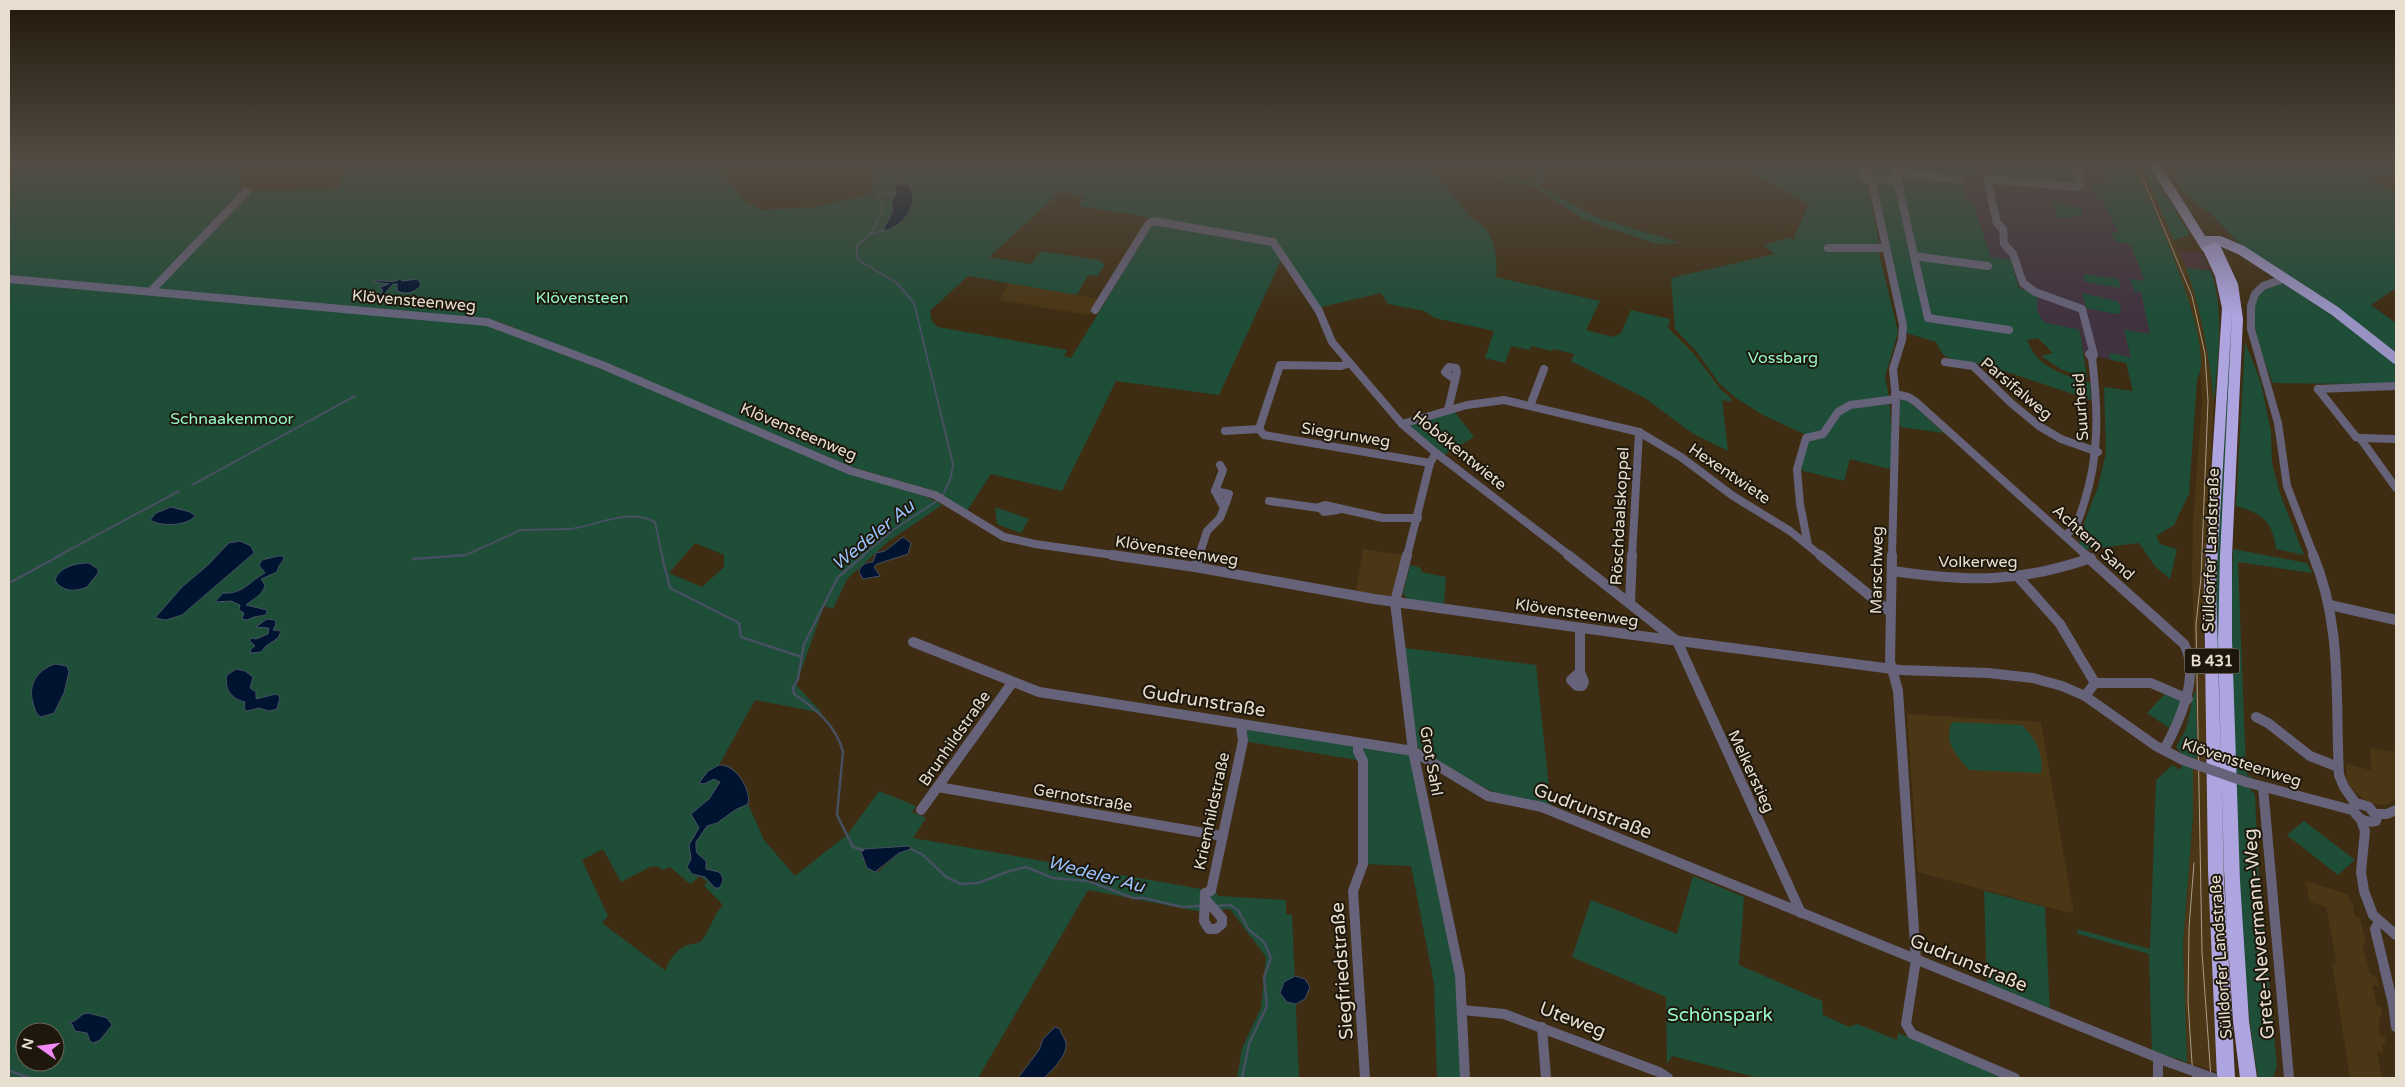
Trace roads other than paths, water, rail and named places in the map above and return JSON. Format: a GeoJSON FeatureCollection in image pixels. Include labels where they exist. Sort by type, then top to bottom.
{"type":"FeatureCollection","features":[{"type":"Feature","properties":{"kind":"highway","name":"Sülldorfer Landstraße"},"geometry":{"type":"LineString","coordinates":[[2209,244],[2220,276],[2226,308],[2210,584],[2216,879],[2226,1078]]}},
{"type":"Feature","properties":{"kind":"highway","name":"Sülldorfer Landstraße"},"geometry":{"type":"LineString","coordinates":[[2209,244],[2233,284],[2238,318],[2226,556],[2225,640],[2232,881],[2241,1021],[2249,1078]]}},
{"type":"Feature","properties":{"kind":"main road","name":"Sülldorfer Landstraße"},"geometry":{"type":"LineString","coordinates":[[2189,215],[2209,244]]}},
{"type":"Feature","properties":{"kind":"main road","name":"Sülldorfer Landstraße"},"geometry":{"type":"LineString","coordinates":[[2191,215],[2209,244]]}},
{"type":"Feature","properties":{"kind":"main road"},"geometry":{"type":"LineString","coordinates":[[2209,244],[2238,248],[2335,311],[2396,359]]}},
{"type":"Feature","properties":{"kind":"street"},"geometry":{"type":"LineString","coordinates":[[151,291],[224,215]]}},
{"type":"Feature","properties":{"kind":"street","name":"Marschweg"},"geometry":{"type":"LineString","coordinates":[[1878,215],[1903,325],[1893,369],[1896,397],[1890,661],[1898,691],[1916,960],[1906,1024],[1912,1034],[2015,1078]]}},
{"type":"Feature","properties":{"kind":"street"},"geometry":{"type":"LineString","coordinates":[[1905,215],[1928,318],[2009,330]]}},
{"type":"Feature","properties":{"kind":"street","name":"Suurheid"},"geometry":{"type":"LineString","coordinates":[[1997,215],[1997,223],[2003,229],[2004,244],[2013,254],[2021,280],[2035,292],[2082,309],[2088,339],[2087,345],[2092,358],[2099,413],[2098,452],[2091,488],[2078,523],[2065,535]]}},
{"type":"Feature","properties":{"kind":"street","name":"Hobökentwiete"},"geometry":{"type":"LineString","coordinates":[[1096,310],[1149,223],[1154,221],[1270,240],[1286,258],[1319,312],[1332,342],[1402,424],[1436,453],[1630,602],[1677,641]]}},
{"type":"Feature","properties":{"kind":"street"},"geometry":{"type":"LineString","coordinates":[[1828,248],[1885,248]]}},
{"type":"Feature","properties":{"kind":"street"},"geometry":{"type":"LineString","coordinates":[[1914,256],[1988,266]]}},
{"type":"Feature","properties":{"kind":"street"},"geometry":{"type":"LineString","coordinates":[[2286,278],[2258,288],[2254,294],[2250,326],[2278,426],[2289,494],[2316,561],[2330,605],[2336,643],[2338,767],[2342,783],[2354,807],[2369,819]]}},
{"type":"Feature","properties":{"kind":"street","name":"Klövensteenweg"},"geometry":{"type":"LineString","coordinates":[[9,279],[488,322],[602,365],[851,471],[935,495],[1004,537],[1035,544],[1195,567],[1396,602],[1580,628],[1892,669],[1988,673],[2033,678],[2062,686],[2084,696],[2164,750],[2183,760],[2263,787],[2354,807]]}},
{"type":"Feature","properties":{"kind":"street"},"geometry":{"type":"LineString","coordinates":[[1259,430],[1283,356]]}},
{"type":"Feature","properties":{"kind":"street","name":"Parsifalweg"},"geometry":{"type":"LineString","coordinates":[[1945,362],[1973,366],[2011,403],[2040,426],[2061,439],[2098,452]]}},
{"type":"Feature","properties":{"kind":"street"},"geometry":{"type":"LineString","coordinates":[[1280,365],[1341,366],[1350,364]]}},
{"type":"Feature","properties":{"kind":"street"},"geometry":{"type":"LineString","coordinates":[[1530,406],[1544,370]]}},
{"type":"Feature","properties":{"kind":"street"},"geometry":{"type":"LineString","coordinates":[[1448,410],[1455,380]]}},
{"type":"Feature","properties":{"kind":"street"},"geometry":{"type":"LineString","coordinates":[[2396,386],[2318,389],[2356,437],[2396,439]]}},
{"type":"Feature","properties":{"kind":"street"},"geometry":{"type":"LineString","coordinates":[[1808,545],[1800,504],[1797,469],[1806,438],[1823,434],[1838,412],[1850,405],[1896,397]]}},
{"type":"Feature","properties":{"kind":"street","name":"Achtern Sand"},"geometry":{"type":"LineString","coordinates":[[1896,397],[1916,402],[2091,558],[2184,644],[2189,654],[2188,699],[2181,720],[2164,750]]}},
{"type":"Feature","properties":{"kind":"street","name":"Hexentwiete"},"geometry":{"type":"LineString","coordinates":[[1402,424],[1448,410],[1499,400],[1639,432],[1681,457],[1808,545],[1890,612]]}},
{"type":"Feature","properties":{"kind":"street","name":"Siegrunweg"},"geometry":{"type":"LineString","coordinates":[[1225,431],[1259,430],[1264,435],[1430,463]]}},
{"type":"Feature","properties":{"kind":"street","name":"Röschdaalskoppel"},"geometry":{"type":"LineString","coordinates":[[1630,602],[1639,432]]}},
{"type":"Feature","properties":{"kind":"street"},"geometry":{"type":"LineString","coordinates":[[2360,438],[2396,488]]}},
{"type":"Feature","properties":{"kind":"street","name":"Grot Sahl"},"geometry":{"type":"LineString","coordinates":[[1436,453],[1430,463],[1396,602],[1413,752],[1460,975],[1465,1078]]}},
{"type":"Feature","properties":{"kind":"street"},"geometry":{"type":"LineString","coordinates":[[1195,567],[1207,531],[1220,518],[1230,494],[1215,491],[1222,470],[1220,465]]}},
{"type":"Feature","properties":{"kind":"street"},"geometry":{"type":"LineString","coordinates":[[1269,501],[1319,508],[1323,504],[1338,510],[1404,521],[1418,518]]}},
{"type":"Feature","properties":{"kind":"street"},"geometry":{"type":"LineString","coordinates":[[1404,521],[1415,528]]}},
{"type":"Feature","properties":{"kind":"street","name":"Volkerweg"},"geometry":{"type":"LineString","coordinates":[[1893,571],[1964,579],[2019,578],[2046,573],[2091,558]]}},
{"type":"Feature","properties":{"kind":"street"},"geometry":{"type":"LineString","coordinates":[[2019,578],[2060,624],[2095,683]]}},
{"type":"Feature","properties":{"kind":"street"},"geometry":{"type":"LineString","coordinates":[[2330,605],[2396,620]]}},
{"type":"Feature","properties":{"kind":"street"},"geometry":{"type":"LineString","coordinates":[[1655,638],[1661,627]]}},
{"type":"Feature","properties":{"kind":"street"},"geometry":{"type":"LineString","coordinates":[[1580,628],[1580,672]]}},
{"type":"Feature","properties":{"kind":"street","name":"Melkerstieg"},"geometry":{"type":"LineString","coordinates":[[1677,641],[1801,913]]}},
{"type":"Feature","properties":{"kind":"street","name":"Gudrunstraße"},"geometry":{"type":"LineString","coordinates":[[913,642],[1039,692],[1241,726],[1413,752],[1488,796],[1542,808],[2158,1060],[2172,1063],[2213,1078]]}},
{"type":"Feature","properties":{"kind":"street","name":"Brunhildstraße"},"geometry":{"type":"LineString","coordinates":[[921,810],[1012,682]]}},
{"type":"Feature","properties":{"kind":"street"},"geometry":{"type":"LineString","coordinates":[[2084,696],[2095,683],[2151,682],[2188,699]]}},
{"type":"Feature","properties":{"kind":"street"},"geometry":{"type":"LineString","coordinates":[[2256,717],[2268,722],[2310,756],[2338,767]]}},
{"type":"Feature","properties":{"kind":"street","name":"Kriemhildstraße"},"geometry":{"type":"LineString","coordinates":[[1206,906],[1206,894],[1211,891],[1243,742],[1241,726]]}},
{"type":"Feature","properties":{"kind":"street","name":"Siegfriedstraße"},"geometry":{"type":"LineString","coordinates":[[1358,744],[1358,751],[1363,761],[1363,864],[1353,891],[1365,1078]]}},
{"type":"Feature","properties":{"kind":"street","name":"Gernotstraße"},"geometry":{"type":"LineString","coordinates":[[938,787],[1222,836]]}},
{"type":"Feature","properties":{"kind":"street","name":"Grete-Nevermann-Weg"},"geometry":{"type":"LineString","coordinates":[[2263,787],[2290,1078]]}},
{"type":"Feature","properties":{"kind":"street"},"geometry":{"type":"LineString","coordinates":[[2354,807],[2364,805],[2369,819],[2369,839],[2364,849],[2362,872],[2364,891],[2372,913],[2379,922],[2396,934]]}},
{"type":"Feature","properties":{"kind":"street"},"geometry":{"type":"LineString","coordinates":[[2369,819],[2395,813]]}},
{"type":"Feature","properties":{"kind":"street"},"geometry":{"type":"LineString","coordinates":[[1206,906],[1217,911],[1222,922],[1220,926],[1213,929],[1207,928],[1205,924],[1206,906]]}},
{"type":"Feature","properties":{"kind":"street"},"geometry":{"type":"LineString","coordinates":[[2379,922],[2375,929],[2391,995],[2396,1027]]}},
{"type":"Feature","properties":{"kind":"street","name":"Uteweg"},"geometry":{"type":"LineString","coordinates":[[1462,1010],[1504,1014],[1668,1077]]}},
{"type":"Feature","properties":{"kind":"street"},"geometry":{"type":"LineString","coordinates":[[1542,1027],[1546,1078]]}},
{"type":"Feature","properties":{"kind":"street"},"geometry":{"type":"LineString","coordinates":[[2158,1060],[2158,1078]]}},
{"type":"Feature","properties":{"kind":"water"},"geometry":{"type":"Polygon","coordinates":[[[891,215],[907,215],[892,228],[885,231],[884,228],[891,215]]]}},
{"type":"Feature","properties":{"kind":"water"},"geometry":{"type":"Polygon","coordinates":[[[400,279],[402,281],[418,279],[421,285],[413,291],[404,293],[397,291],[397,284],[393,284],[377,302],[372,304],[383,291],[380,287],[389,284],[373,282],[397,281],[400,279]]]}},
{"type":"Feature","properties":{"kind":"water"},"geometry":{"type":"Polygon","coordinates":[[[171,507],[190,512],[195,516],[180,524],[161,524],[150,520],[156,513],[171,507]]]}},
{"type":"Feature","properties":{"kind":"water"},"geometry":{"type":"Polygon","coordinates":[[[903,537],[911,543],[908,554],[877,564],[874,567],[880,576],[863,579],[859,572],[862,566],[873,562],[876,553],[885,551],[903,537]]]}},
{"type":"Feature","properties":{"kind":"water"},"geometry":{"type":"Polygon","coordinates":[[[240,541],[251,546],[254,553],[182,615],[166,620],[155,618],[182,587],[208,565],[229,543],[240,541]]]}},
{"type":"Feature","properties":{"kind":"water"},"geometry":{"type":"Polygon","coordinates":[[[283,556],[284,559],[277,572],[261,579],[265,585],[262,592],[246,605],[267,610],[266,615],[247,620],[242,619],[244,613],[239,610],[240,605],[231,601],[215,602],[223,593],[241,590],[265,573],[259,565],[262,560],[283,556]]]}},
{"type":"Feature","properties":{"kind":"water"},"geometry":{"type":"Polygon","coordinates":[[[89,563],[98,569],[98,573],[87,587],[69,590],[61,587],[55,580],[64,569],[89,563]]]}},
{"type":"Feature","properties":{"kind":"water"},"geometry":{"type":"Polygon","coordinates":[[[267,619],[275,620],[276,624],[273,630],[281,631],[278,638],[261,652],[250,653],[251,649],[255,646],[250,641],[251,638],[256,639],[268,634],[269,628],[256,627],[267,619]]]}},
{"type":"Feature","properties":{"kind":"water"},"geometry":{"type":"Polygon","coordinates":[[[55,664],[67,666],[69,672],[64,693],[54,713],[41,717],[36,712],[33,703],[33,685],[38,675],[55,664]]]}},
{"type":"Feature","properties":{"kind":"water"},"geometry":{"type":"Polygon","coordinates":[[[236,669],[245,671],[253,677],[250,688],[256,692],[256,699],[276,694],[280,697],[277,709],[269,711],[259,708],[247,711],[244,709],[245,702],[232,696],[226,680],[227,675],[236,669]]]}},
{"type":"Feature","properties":{"kind":"water"},"geometry":{"type":"Polygon","coordinates":[[[719,765],[725,766],[737,773],[748,792],[749,799],[748,804],[735,810],[717,823],[707,826],[696,842],[697,853],[706,861],[706,869],[719,872],[722,876],[721,886],[715,888],[705,877],[692,874],[687,867],[691,859],[689,845],[699,828],[691,814],[709,799],[720,782],[714,779],[704,784],[699,783],[708,771],[719,765]]]}},
{"type":"Feature","properties":{"kind":"water"},"geometry":{"type":"Polygon","coordinates":[[[909,846],[911,849],[899,853],[875,872],[867,868],[861,852],[864,849],[909,846]]]}},
{"type":"Feature","properties":{"kind":"water"},"geometry":{"type":"Polygon","coordinates":[[[1295,976],[1305,979],[1310,987],[1305,999],[1296,1004],[1287,1002],[1280,993],[1284,982],[1295,976]]]}},
{"type":"Feature","properties":{"kind":"water"},"geometry":{"type":"Polygon","coordinates":[[[88,1013],[107,1018],[112,1025],[100,1040],[93,1043],[90,1041],[87,1033],[75,1031],[72,1024],[69,1023],[88,1013]]]}},
{"type":"Feature","properties":{"kind":"water"},"geometry":{"type":"Polygon","coordinates":[[[1055,1027],[1060,1029],[1065,1040],[1066,1045],[1063,1056],[1044,1078],[1018,1078],[1039,1050],[1043,1039],[1055,1027]]]}},
{"type":"Feature","properties":{"kind":"waterway","name":"Wedeler Au"},"geometry":{"type":"LineString","coordinates":[[880,215],[873,230],[856,247],[858,260],[897,283],[914,303],[953,464],[951,477],[942,497]]}},
{"type":"Feature","properties":{"kind":"waterway","name":"Wedeler Au"},"geometry":{"type":"LineString","coordinates":[[870,234],[884,230]]}},
{"type":"Feature","properties":{"kind":"waterway"},"geometry":{"type":"LineString","coordinates":[[192,485],[355,396]]}},
{"type":"Feature","properties":{"kind":"waterway"},"geometry":{"type":"LineString","coordinates":[[58,556],[179,491]]}},
{"type":"Feature","properties":{"kind":"waterway","name":"Wedeler Au"},"geometry":{"type":"LineString","coordinates":[[862,556],[893,530],[938,500]]}},
{"type":"Feature","properties":{"kind":"waterway"},"geometry":{"type":"LineString","coordinates":[[571,529],[624,517],[645,518],[655,522],[662,556]]}},
{"type":"Feature","properties":{"kind":"waterway"},"geometry":{"type":"LineString","coordinates":[[466,555],[521,530],[570,529]]}},
{"type":"Feature","properties":{"kind":"waterway"},"geometry":{"type":"LineString","coordinates":[[9,583],[61,555]]}},
{"type":"Feature","properties":{"kind":"waterway"},"geometry":{"type":"LineString","coordinates":[[413,559],[466,555]]}},
{"type":"Feature","properties":{"kind":"waterway"},"geometry":{"type":"LineString","coordinates":[[449,556],[466,555]]}},
{"type":"Feature","properties":{"kind":"waterway"},"geometry":{"type":"LineString","coordinates":[[662,555],[663,560]]}},
{"type":"Feature","properties":{"kind":"waterway","name":"Wedeler Au"},"geometry":{"type":"LineString","coordinates":[[802,657],[804,644],[838,577],[864,555]]}},
{"type":"Feature","properties":{"kind":"waterway"},"geometry":{"type":"LineString","coordinates":[[663,561],[670,588],[739,623],[741,637],[802,657]]}},
{"type":"Feature","properties":{"kind":"waterway","name":"Wedeler Au"},"geometry":{"type":"LineString","coordinates":[[802,657],[798,679],[793,688],[794,694],[824,718],[840,742],[843,752],[837,815],[853,847],[863,850]]}},
{"type":"Feature","properties":{"kind":"waterway","name":"Wedeler Au"},"geometry":{"type":"LineString","coordinates":[[911,849],[923,855],[946,877],[961,884],[978,883],[1026,867],[1053,878],[1088,881],[1133,898],[1144,898],[1182,907],[1200,906]]}},
{"type":"Feature","properties":{"kind":"waterway","name":"Wedeler Au"},"geometry":{"type":"LineString","coordinates":[[1215,906],[1230,905],[1238,910],[1249,930],[1264,942],[1271,958],[1264,977],[1267,1006],[1249,1044],[1242,1078]]}},
{"type":"Feature","properties":{"kind":"waterway"},"geometry":{"type":"LineString","coordinates":[[9,1071],[31,1078]]}},
{"type":"Feature","properties":{"kind":"tram line"},"geometry":{"type":"LineString","coordinates":[[2158,215],[2192,296],[2205,354],[2208,401],[2201,578],[2196,624],[2202,952],[2211,1078]]}},
{"type":"Feature","properties":{"kind":"tram line"},"geometry":{"type":"LineString","coordinates":[[2193,1078],[2188,1002],[2189,928],[2194,863]]}},
{"type":"Feature","properties":{"kind":"park label","name":"Klövensteen"},"geometry":{"type":"Point","coordinates":[582,297]}},
{"type":"Feature","properties":{"kind":"park label","name":"Vossbarg"},"geometry":{"type":"Point","coordinates":[1783,357]}},
{"type":"Feature","properties":{"kind":"park label","name":"Schnaakenmoor"},"geometry":{"type":"Point","coordinates":[232,418]}},
{"type":"Feature","properties":{"kind":"park label","name":"Schönspark"},"geometry":{"type":"Point","coordinates":[1720,1014]}}]}
